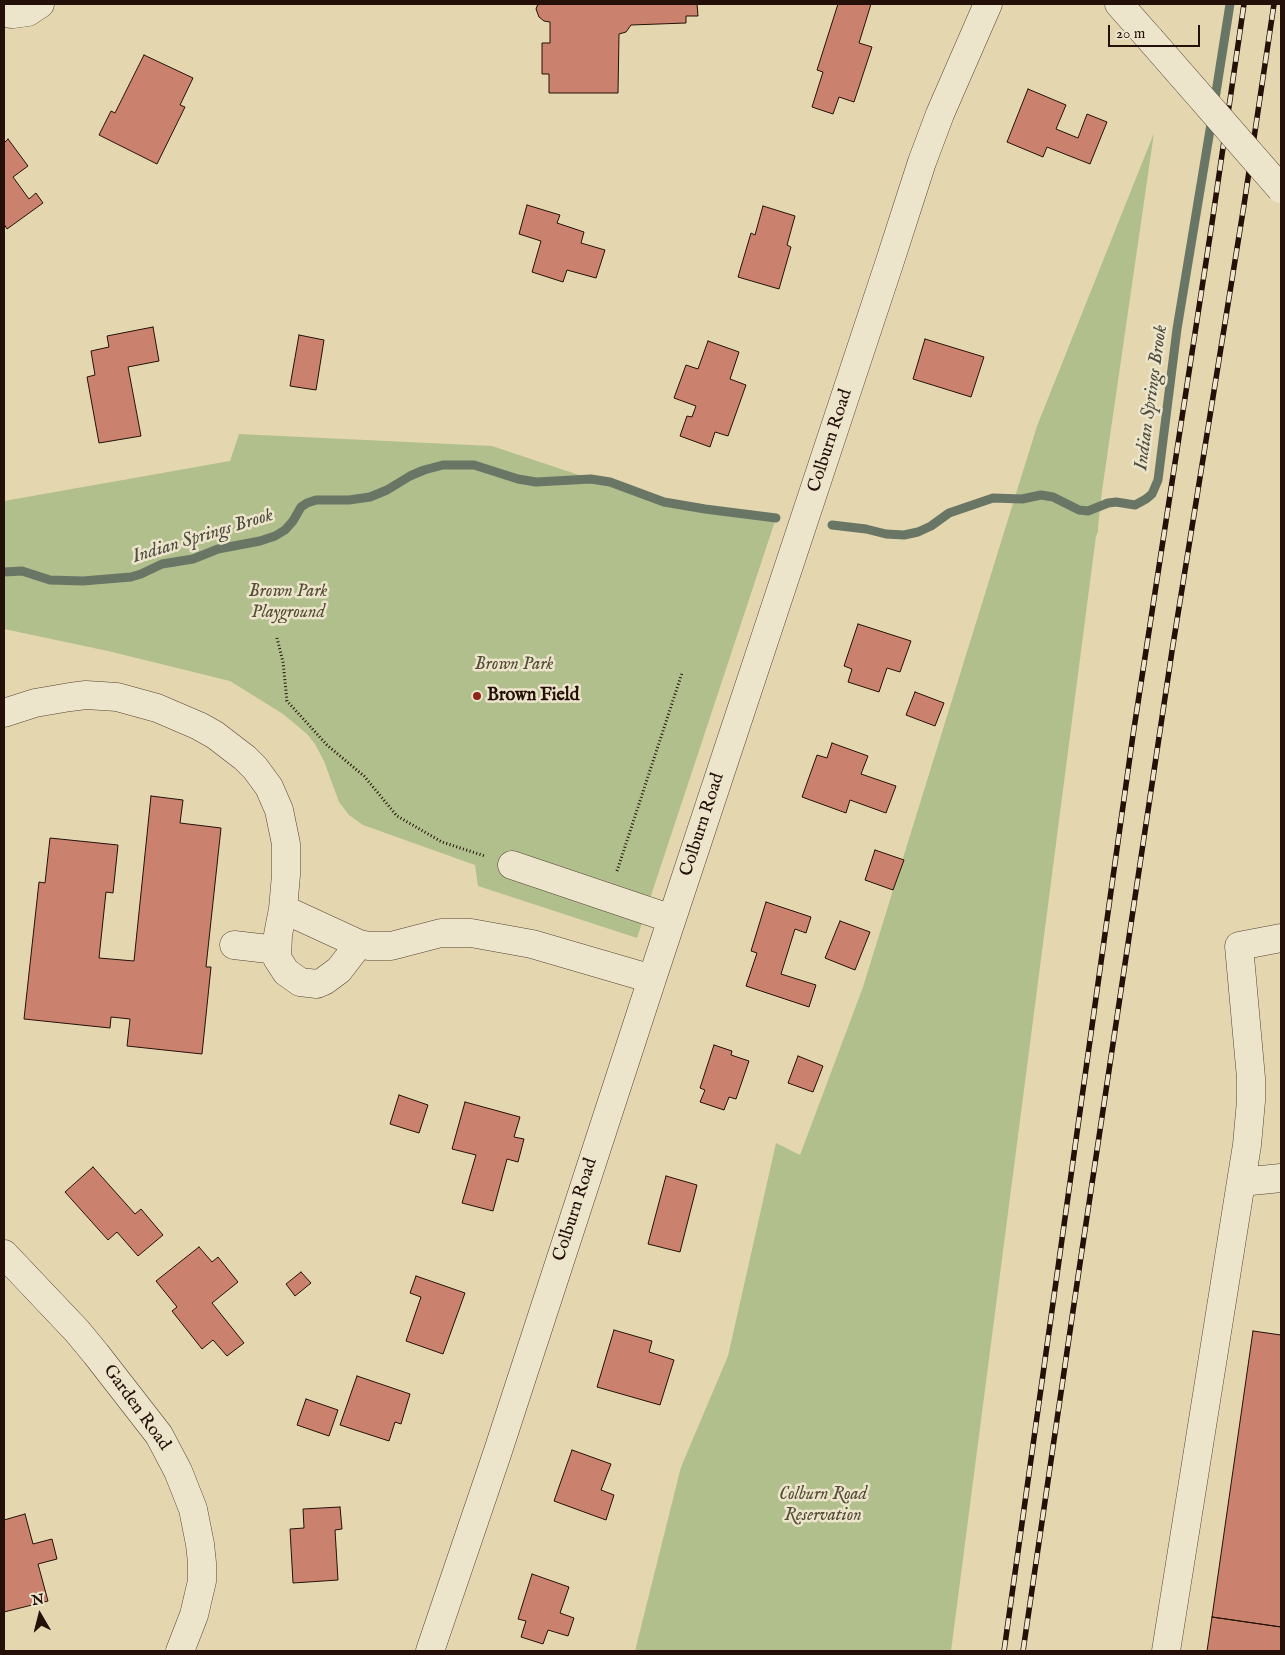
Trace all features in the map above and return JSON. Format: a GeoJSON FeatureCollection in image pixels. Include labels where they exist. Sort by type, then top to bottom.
{"type":"FeatureCollection","features":[{"type":"Feature","properties":{"kind":"street"},"geometry":{"type":"LineString","coordinates":[[4,13],[28,12],[40,4]]}},
{"type":"Feature","properties":{"kind":"street","name":"Colburn Road"},"geometry":{"type":"LineString","coordinates":[[430,1651],[497,1454],[922,162],[936,122],[988,4]]}},
{"type":"Feature","properties":{"kind":"street"},"geometry":{"type":"LineString","coordinates":[[1120,4],[1281,189]]}},
{"type":"Feature","properties":{"kind":"street"},"geometry":{"type":"LineString","coordinates":[[4,713],[35,703],[61,698],[86,695],[117,697],[157,708],[215,735],[255,768],[269,787],[279,810],[286,844],[286,875],[277,950],[277,958],[280,965],[292,978],[300,982],[317,984],[339,970],[359,944]]}},
{"type":"Feature","properties":{"kind":"street"},"geometry":{"type":"LineString","coordinates":[[512,865],[672,919]]}},
{"type":"Feature","properties":{"kind":"street"},"geometry":{"type":"LineString","coordinates":[[283,909],[359,944],[369,946],[391,946],[441,933],[471,933],[532,944],[652,979]]}},
{"type":"Feature","properties":{"kind":"street"},"geometry":{"type":"LineString","coordinates":[[1166,1651],[1247,1145],[1251,1078],[1239,946],[1281,938]]}},
{"type":"Feature","properties":{"kind":"street"},"geometry":{"type":"LineString","coordinates":[[234,945],[277,950]]}},
{"type":"Feature","properties":{"kind":"street"},"geometry":{"type":"LineString","coordinates":[[1241,1182],[1281,1178]]}},
{"type":"Feature","properties":{"kind":"street","name":"Garden Road"},"geometry":{"type":"LineString","coordinates":[[4,1254],[96,1354],[159,1435],[178,1471],[193,1508],[202,1564],[202,1581],[194,1615],[180,1651]]}},
{"type":"Feature","properties":{"kind":"path"},"geometry":{"type":"LineString","coordinates":[[277,638],[283,662],[287,702],[327,746],[364,776],[397,816],[442,842],[512,865]]}},
{"type":"Feature","properties":{"kind":"path"},"geometry":{"type":"LineString","coordinates":[[608,897],[682,673]]}},
{"type":"Feature","properties":{"kind":"green space","name":"Colburn Road Reservation"},"geometry":{"type":"Polygon","coordinates":[[[1154,133],[1102,491],[951,1651],[635,1651],[681,1467],[728,1356],[776,1143],[800,1155],[863,987],[1037,426],[1154,133]]]}},
{"type":"Feature","properties":{"kind":"green space","name":"Brown Park"},"geometry":{"type":"Polygon","coordinates":[[[239,434],[492,446],[591,479],[610,482],[664,502],[776,518],[637,938],[478,886],[475,865],[363,825],[349,815],[339,802],[324,761],[307,734],[283,714],[230,681],[108,651],[4,629],[4,501],[230,461],[239,434]]]}},
{"type":"Feature","properties":{"kind":"building"},"geometry":{"type":"Polygon","coordinates":[[[538,4],[697,4],[698,16],[686,16],[686,23],[631,25],[626,32],[619,34],[618,93],[549,93],[549,74],[542,74],[542,43],[550,43],[550,22],[544,21],[539,17],[536,9],[538,4]]]}},
{"type":"Feature","properties":{"kind":"building"},"geometry":{"type":"Polygon","coordinates":[[[838,4],[871,4],[859,43],[872,47],[854,102],[839,97],[833,114],[812,107],[823,72],[817,70],[838,4]]]}},
{"type":"Feature","properties":{"kind":"building"},"geometry":{"type":"Polygon","coordinates":[[[144,55],[193,78],[180,105],[185,107],[157,164],[99,135],[111,111],[115,113],[144,55]]]}},
{"type":"Feature","properties":{"kind":"building"},"geometry":{"type":"Polygon","coordinates":[[[1028,89],[1066,105],[1056,129],[1078,138],[1087,114],[1107,122],[1090,164],[1047,147],[1043,157],[1007,142],[1028,89]]]}},
{"type":"Feature","properties":{"kind":"building"},"geometry":{"type":"Polygon","coordinates":[[[8,139],[28,166],[13,177],[29,199],[36,193],[43,203],[7,229],[4,224],[4,143],[8,139]]]}},
{"type":"Feature","properties":{"kind":"building"},"geometry":{"type":"Polygon","coordinates":[[[527,205],[560,215],[557,223],[584,232],[581,243],[605,250],[596,278],[567,270],[563,282],[532,272],[541,241],[519,234],[527,205]]]}},
{"type":"Feature","properties":{"kind":"building"},"geometry":{"type":"Polygon","coordinates":[[[763,206],[795,216],[787,245],[791,247],[779,289],[738,277],[751,233],[755,235],[763,206]]]}},
{"type":"Feature","properties":{"kind":"building"},"geometry":{"type":"Polygon","coordinates":[[[153,327],[159,361],[128,367],[141,436],[99,443],[87,377],[95,375],[91,351],[109,347],[107,336],[153,327]]]}},
{"type":"Feature","properties":{"kind":"building"},"geometry":{"type":"Polygon","coordinates":[[[299,335],[324,340],[316,390],[290,386],[299,335]]]}},
{"type":"Feature","properties":{"kind":"building"},"geometry":{"type":"Polygon","coordinates":[[[925,339],[984,357],[971,397],[913,379],[925,339]]]}},
{"type":"Feature","properties":{"kind":"building"},"geometry":{"type":"Polygon","coordinates":[[[708,341],[739,352],[730,379],[746,385],[728,436],[715,432],[710,447],[680,436],[687,416],[692,417],[696,406],[674,398],[686,365],[698,369],[708,341]]]}},
{"type":"Feature","properties":{"kind":"building"},"geometry":{"type":"Polygon","coordinates":[[[858,624],[911,641],[900,672],[887,668],[879,692],[848,682],[852,669],[844,666],[858,624]]]}},
{"type":"Feature","properties":{"kind":"building"},"geometry":{"type":"Polygon","coordinates":[[[915,692],[944,703],[935,726],[906,715],[915,692]]]}},
{"type":"Feature","properties":{"kind":"building"},"geometry":{"type":"Polygon","coordinates":[[[832,743],[868,756],[861,774],[896,786],[886,813],[850,800],[846,813],[802,797],[817,755],[827,758],[832,743]]]}},
{"type":"Feature","properties":{"kind":"building"},"geometry":{"type":"Polygon","coordinates":[[[151,796],[183,800],[180,823],[221,828],[206,967],[211,967],[202,1054],[127,1046],[130,1019],[111,1017],[110,1028],[24,1019],[39,882],[45,883],[50,838],[118,845],[113,893],[106,892],[99,958],[134,961],[151,796]]]}},
{"type":"Feature","properties":{"kind":"building"},"geometry":{"type":"Polygon","coordinates":[[[875,850],[904,860],[893,890],[865,880],[875,850]]]}},
{"type":"Feature","properties":{"kind":"building"},"geometry":{"type":"Polygon","coordinates":[[[766,902],[811,917],[806,933],[795,929],[781,974],[816,985],[809,1007],[746,986],[757,953],[751,951],[766,902]]]}},
{"type":"Feature","properties":{"kind":"building"},"geometry":{"type":"Polygon","coordinates":[[[840,921],[870,932],[855,970],[825,958],[840,921]]]}},
{"type":"Feature","properties":{"kind":"building"},"geometry":{"type":"Polygon","coordinates":[[[714,1045],[732,1051],[731,1055],[749,1061],[736,1099],[729,1097],[724,1110],[700,1102],[705,1090],[700,1088],[714,1045]]]}},
{"type":"Feature","properties":{"kind":"building"},"geometry":{"type":"Polygon","coordinates":[[[798,1056],[823,1066],[813,1092],[788,1083],[798,1056]]]}},
{"type":"Feature","properties":{"kind":"building"},"geometry":{"type":"Polygon","coordinates":[[[399,1095],[428,1105],[419,1133],[390,1124],[399,1095]]]}},
{"type":"Feature","properties":{"kind":"building"},"geometry":{"type":"Polygon","coordinates":[[[465,1102],[520,1117],[514,1137],[524,1139],[518,1162],[507,1159],[493,1211],[462,1203],[476,1155],[452,1149],[465,1102]]]}},
{"type":"Feature","properties":{"kind":"building"},"geometry":{"type":"Polygon","coordinates":[[[93,1167],[135,1214],[141,1209],[163,1235],[138,1256],[117,1232],[108,1240],[65,1192],[93,1167]]]}},
{"type":"Feature","properties":{"kind":"building"},"geometry":{"type":"Polygon","coordinates":[[[666,1176],[697,1185],[680,1252],[648,1244],[666,1176]]]}},
{"type":"Feature","properties":{"kind":"building"},"geometry":{"type":"Polygon","coordinates":[[[199,1247],[212,1262],[218,1257],[238,1282],[212,1303],[244,1343],[227,1356],[213,1340],[202,1349],[172,1311],[177,1307],[156,1281],[199,1247]]]}},
{"type":"Feature","properties":{"kind":"building"},"geometry":{"type":"Polygon","coordinates":[[[301,1272],[311,1283],[295,1296],[286,1284],[301,1272]]]}},
{"type":"Feature","properties":{"kind":"building"},"geometry":{"type":"Polygon","coordinates":[[[416,1276],[465,1293],[443,1354],[406,1341],[421,1297],[410,1293],[416,1276]]]}},
{"type":"Feature","properties":{"kind":"building"},"geometry":{"type":"Polygon","coordinates":[[[614,1330],[652,1341],[649,1352],[674,1360],[660,1405],[597,1387],[614,1330]]]}},
{"type":"Feature","properties":{"kind":"building"},"geometry":{"type":"Polygon","coordinates":[[[1253,1331],[1281,1335],[1281,1627],[1212,1617],[1253,1331]]]}},
{"type":"Feature","properties":{"kind":"building"},"geometry":{"type":"Polygon","coordinates":[[[357,1376],[410,1394],[401,1424],[395,1422],[389,1441],[340,1425],[357,1376]]]}},
{"type":"Feature","properties":{"kind":"building"},"geometry":{"type":"Polygon","coordinates":[[[306,1399],[338,1410],[329,1436],[297,1425],[306,1399]]]}},
{"type":"Feature","properties":{"kind":"building"},"geometry":{"type":"Polygon","coordinates":[[[572,1450],[611,1464],[601,1490],[614,1495],[606,1520],[554,1501],[572,1450]]]}},
{"type":"Feature","properties":{"kind":"building"},"geometry":{"type":"Polygon","coordinates":[[[340,1507],[342,1529],[335,1530],[338,1580],[293,1583],[290,1529],[304,1528],[303,1509],[340,1507]]]}},
{"type":"Feature","properties":{"kind":"building"},"geometry":{"type":"Polygon","coordinates":[[[25,1514],[33,1544],[52,1539],[57,1559],[38,1564],[48,1601],[4,1612],[4,1520],[25,1514]]]}},
{"type":"Feature","properties":{"kind":"building"},"geometry":{"type":"Polygon","coordinates":[[[532,1574],[569,1587],[560,1613],[574,1618],[568,1636],[548,1630],[543,1644],[521,1637],[526,1621],[518,1619],[532,1574]]]}},
{"type":"Feature","properties":{"kind":"building"},"geometry":{"type":"Polygon","coordinates":[[[1212,1617],[1281,1627],[1281,1651],[1207,1651],[1212,1617]]]}},
{"type":"Feature","properties":{"kind":"waterway","name":"Indian Springs Brook"},"geometry":{"type":"LineString","coordinates":[[1214,105],[1230,4]]}},
{"type":"Feature","properties":{"kind":"waterway","name":"Indian Springs Brook"},"geometry":{"type":"LineString","coordinates":[[832,525],[904,535],[918,532],[931,526],[949,513],[993,498],[1022,499],[1041,495],[1053,497],[1079,510],[1088,511],[1108,503],[1116,502],[1135,505],[1152,494],[1158,480],[1177,329],[1212,118]]}},
{"type":"Feature","properties":{"kind":"waterway","name":"Indian Springs Brook"},"geometry":{"type":"LineString","coordinates":[[4,572],[22,571],[50,580],[83,581],[131,577],[162,564],[193,559],[218,549],[260,541],[275,536],[285,530],[301,507],[307,503],[316,500],[349,500],[370,497],[387,490],[410,476],[443,465],[474,465],[518,479],[536,482],[591,479],[610,482],[664,502],[776,518]]}},
{"type":"Feature","properties":{"kind":"railway"},"geometry":{"type":"LineString","coordinates":[[1004,1651],[1133,735],[1244,4]]}},
{"type":"Feature","properties":{"kind":"railway"},"geometry":{"type":"LineString","coordinates":[[1023,1651],[1172,651],[1244,205],[1274,4]]}},
{"type":"Feature","properties":{"kind":"place","name":"Brown Field"},"geometry":{"type":"Point","coordinates":[477,696]}},
{"type":"Feature","properties":{"kind":"park label","name":"Brown Park Playground"},"geometry":{"type":"Point","coordinates":[288,602]}}]}
